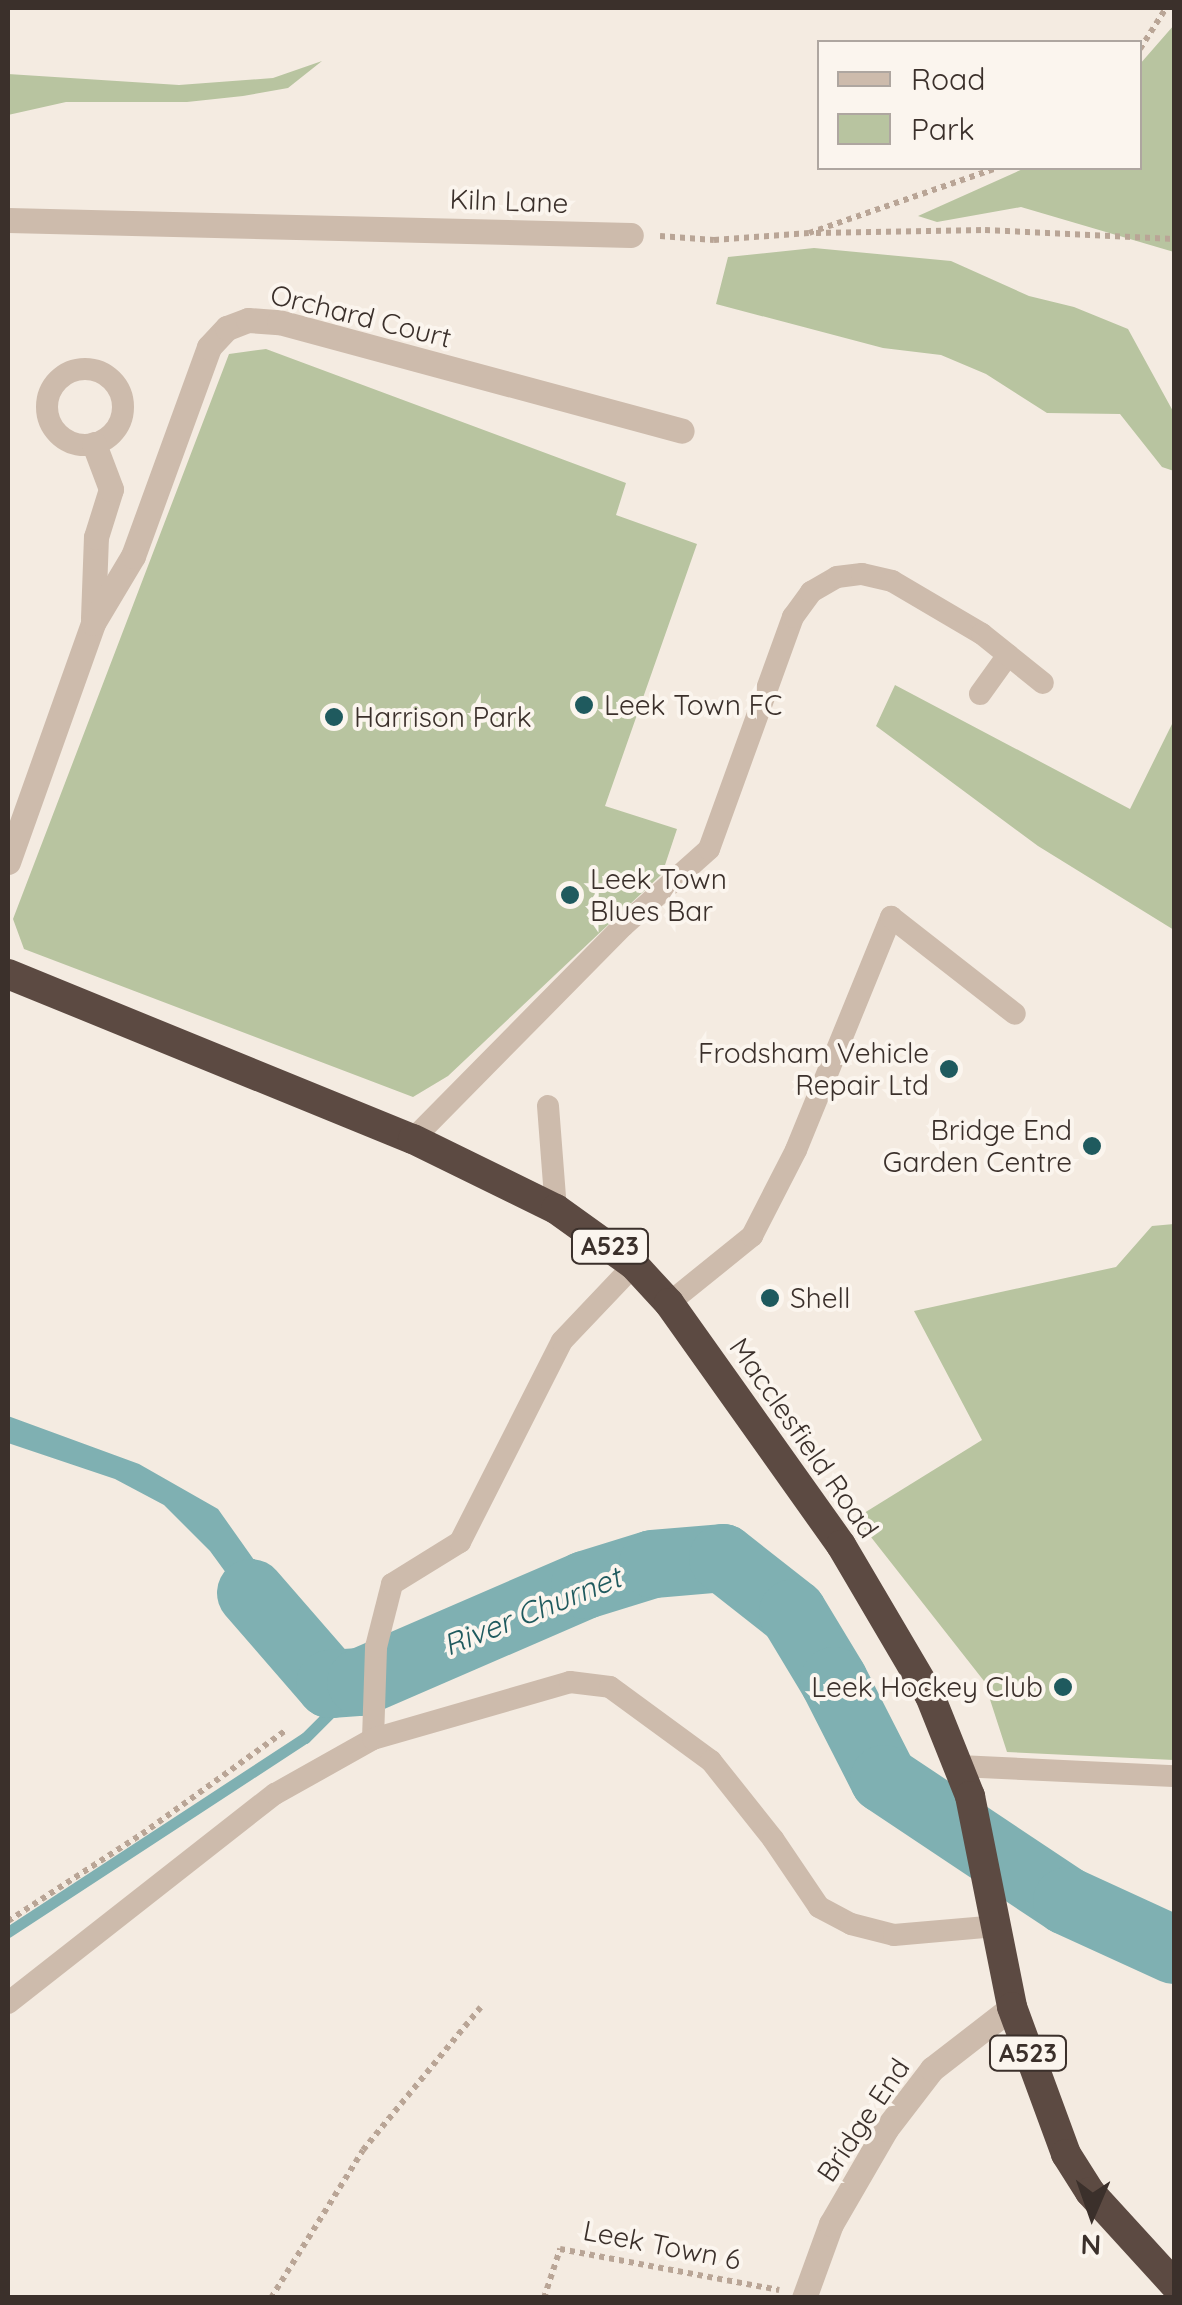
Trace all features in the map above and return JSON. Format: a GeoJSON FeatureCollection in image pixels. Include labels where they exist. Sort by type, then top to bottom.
{"type":"FeatureCollection","features":[{"type":"Feature","properties":{"kind":"highway","name":"Macclesfield Road"},"geometry":{"type":"LineString","coordinates":[[8,977],[413,1140],[556,1209],[634,1265],[669,1303],[881,1607],[930,1696],[970,1796],[1012,2007],[1066,2154],[1090,2192],[1174,2284]]}},
{"type":"Feature","properties":{"kind":"street","name":"Kiln Lane"},"geometry":{"type":"LineString","coordinates":[[8,220],[631,235]]}},
{"type":"Feature","properties":{"kind":"street","name":"Orchard Court"},"geometry":{"type":"LineString","coordinates":[[93,624],[133,556],[210,347],[227,328],[248,320],[278,322],[682,431]]}},
{"type":"Feature","properties":{"kind":"street"},"geometry":{"type":"LineString","coordinates":[[8,862],[93,624],[96,537],[111,489],[94,444]]}},
{"type":"Feature","properties":{"kind":"street","name":"Bridge End"},"geometry":{"type":"LineString","coordinates":[[804,2296],[831,2224],[886,2129],[932,2068],[1012,2007]]}},
{"type":"Feature","properties":{"kind":"lane"},"geometry":{"type":"LineString","coordinates":[[413,1140],[623,926],[709,849],[793,617],[810,592],[837,577],[862,574],[892,581],[982,634],[1043,684]]}},
{"type":"Feature","properties":{"kind":"lane"},"geometry":{"type":"LineString","coordinates":[[980,694],[1008,655]]}},
{"type":"Feature","properties":{"kind":"lane"},"geometry":{"type":"LineString","coordinates":[[669,1303],[752,1236],[796,1150],[891,917],[1014,1014]]}},
{"type":"Feature","properties":{"kind":"lane"},"geometry":{"type":"LineString","coordinates":[[548,1106],[556,1209]]}},
{"type":"Feature","properties":{"kind":"lane"},"geometry":{"type":"LineString","coordinates":[[373,1739],[376,1647],[392,1584],[460,1542],[562,1340],[634,1265]]}},
{"type":"Feature","properties":{"kind":"lane"},"geometry":{"type":"LineString","coordinates":[[8,2003],[275,1794],[373,1739],[570,1682],[610,1687],[711,1761],[774,1839],[818,1906],[850,1924],[894,1935],[994,1915]]}},
{"type":"Feature","properties":{"kind":"lane"},"geometry":{"type":"LineString","coordinates":[[959,1766],[1174,1776]]}},
{"type":"Feature","properties":{"kind":"path"},"geometry":{"type":"LineString","coordinates":[[1142,46],[1166,8]]}},
{"type":"Feature","properties":{"kind":"path"},"geometry":{"type":"LineString","coordinates":[[809,234],[991,170]]}},
{"type":"Feature","properties":{"kind":"path"},"geometry":{"type":"LineString","coordinates":[[631,235],[714,240],[986,230],[1174,238]]}},
{"type":"Feature","properties":{"kind":"path"},"geometry":{"type":"LineString","coordinates":[[8,1921],[157,1824],[286,1730]]}},
{"type":"Feature","properties":{"kind":"path"},"geometry":{"type":"LineString","coordinates":[[270,2298],[363,2150],[481,2007]]}},
{"type":"Feature","properties":{"kind":"path","name":"Leek Town 6"},"geometry":{"type":"LineString","coordinates":[[544,2298],[560,2249],[804,2296]]}},
{"type":"Feature","properties":{"kind":"green space"},"geometry":{"type":"Polygon","coordinates":[[[1174,25],[1174,252],[1021,207],[937,222],[918,216],[1021,170],[1142,170],[1142,62],[1174,25]]]}},
{"type":"Feature","properties":{"kind":"green space"},"geometry":{"type":"Polygon","coordinates":[[[322,61],[288,88],[243,96],[187,102],[66,102],[8,115],[8,74],[179,85],[273,78],[322,61]]]}},
{"type":"Feature","properties":{"kind":"green space"},"geometry":{"type":"Polygon","coordinates":[[[814,248],[951,261],[1029,296],[1074,307],[1128,329],[1174,413],[1174,471],[1162,467],[1120,414],[1047,413],[986,374],[941,355],[883,348],[716,304],[728,257],[814,248]]]}},
{"type":"Feature","properties":{"kind":"green space"},"geometry":{"type":"Polygon","coordinates":[[[266,349],[626,483],[616,515],[697,544],[605,806],[677,829],[662,874],[448,1076],[413,1097],[24,949],[13,919],[229,354],[266,349]]]}},
{"type":"Feature","properties":{"kind":"green space"},"geometry":{"type":"Polygon","coordinates":[[[895,685],[1130,809],[1174,720],[1174,930],[1038,846],[876,726],[895,685]]]}},
{"type":"Feature","properties":{"kind":"green space"},"geometry":{"type":"Polygon","coordinates":[[[1174,1224],[1174,1760],[1007,1752],[984,1681],[856,1518],[982,1440],[914,1311],[1116,1267],[1152,1226],[1174,1224]]]}},
{"type":"Feature","properties":{"kind":"water"},"geometry":{"type":"Polygon","coordinates":[[[8,1416],[139,1464],[218,1509],[314,1645],[310,1680],[283,1651],[210,1551],[164,1505],[115,1479],[8,1443],[8,1416]]]}},
{"type":"Feature","properties":{"kind":"waterway","name":"River Churnet"},"geometry":{"type":"LineString","coordinates":[[251,1593],[330,1684],[361,1682],[585,1585],[653,1564],[723,1558],[793,1613],[834,1681],[884,1779],[1067,1901],[1174,1950]]}},
{"type":"Feature","properties":{"kind":"waterway"},"geometry":{"type":"LineString","coordinates":[[8,1932],[305,1738],[361,1682]]}},
{"type":"Feature","properties":{"kind":"place","name":"Leek Town FC"},"geometry":{"type":"Point","coordinates":[584,705]}},
{"type":"Feature","properties":{"kind":"place","name":"Harrison Park"},"geometry":{"type":"Point","coordinates":[334,717]}},
{"type":"Feature","properties":{"kind":"place","name":"Leek Town Blues Bar"},"geometry":{"type":"Point","coordinates":[570,895]}},
{"type":"Feature","properties":{"kind":"place","name":"Frodsham Vehicle Repair Ltd"},"geometry":{"type":"Point","coordinates":[949,1069]}},
{"type":"Feature","properties":{"kind":"place","name":"Bridge End Garden Centre"},"geometry":{"type":"Point","coordinates":[1092,1146]}},
{"type":"Feature","properties":{"kind":"place","name":"Shell"},"geometry":{"type":"Point","coordinates":[770,1298]}},
{"type":"Feature","properties":{"kind":"place","name":"Leek Hockey Club"},"geometry":{"type":"Point","coordinates":[1063,1687]}}]}
